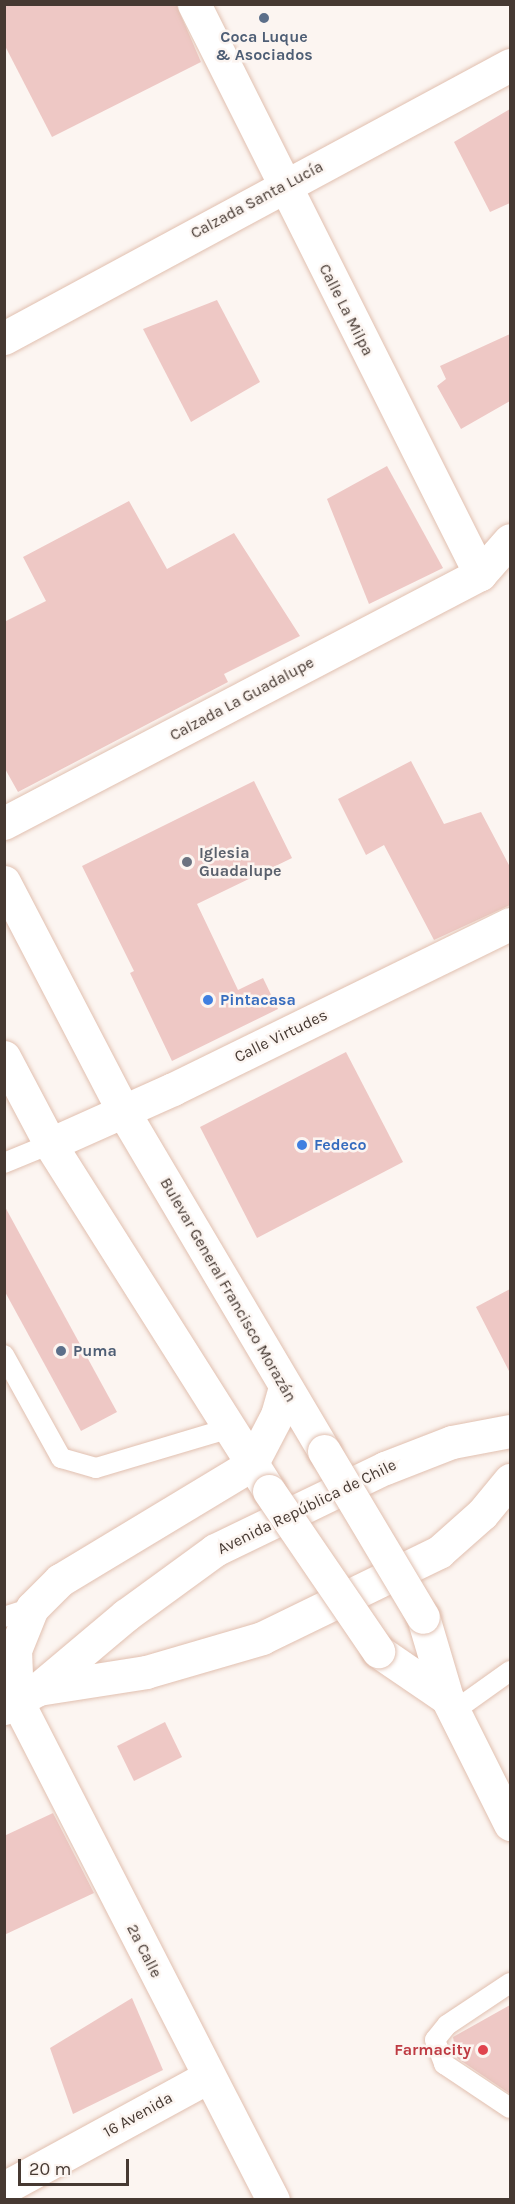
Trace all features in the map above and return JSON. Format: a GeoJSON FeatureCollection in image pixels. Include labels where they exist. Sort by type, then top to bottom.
{"type":"FeatureCollection","features":[{"type":"Feature","properties":{"kind":"street","name":"Calle La Milpa"},"geometry":{"type":"LineString","coordinates":[[194,4],[282,186],[480,574]]}},
{"type":"Feature","properties":{"kind":"street","name":"Calzada Santa Lucía"},"geometry":{"type":"LineString","coordinates":[[4,338],[510,65]]}},
{"type":"Feature","properties":{"kind":"street"},"geometry":{"type":"LineString","coordinates":[[480,574],[510,540]]}},
{"type":"Feature","properties":{"kind":"street","name":"Calzada La Guadalupe"},"geometry":{"type":"LineString","coordinates":[[4,823],[480,574]]}},
{"type":"Feature","properties":{"kind":"street","name":"Bulevar General Francisco Morazán"},"geometry":{"type":"LineString","coordinates":[[4,882],[123,1110],[423,1617],[451,1704],[510,1824]]}},
{"type":"Feature","properties":{"kind":"street","name":"Calle Virtudes"},"geometry":{"type":"LineString","coordinates":[[50,1144],[510,924]]}},
{"type":"Feature","properties":{"kind":"street","name":"Bulevar General Francisco Morazán"},"geometry":{"type":"LineString","coordinates":[[4,1056],[50,1144],[227,1429],[378,1651],[451,1704]]}},
{"type":"Feature","properties":{"kind":"street"},"geometry":{"type":"LineString","coordinates":[[285,1387],[278,1415],[251,1465],[60,1580],[18,1612],[15,1650],[20,1699],[146,1672],[262,1638],[439,1552],[482,1515],[510,1480]]}},
{"type":"Feature","properties":{"kind":"street","name":"Avenida República de Chile"},"geometry":{"type":"LineString","coordinates":[[20,1699],[126,1615],[215,1550],[385,1468],[452,1442],[510,1431]]}},
{"type":"Feature","properties":{"kind":"street","name":"2a Calle"},"geometry":{"type":"LineString","coordinates":[[20,1699],[208,2077],[273,2199]]}},
{"type":"Feature","properties":{"kind":"street","name":"16 Avenida"},"geometry":{"type":"LineString","coordinates":[[4,2188],[208,2077]]}},
{"type":"Feature","properties":{"kind":"lane"},"geometry":{"type":"LineString","coordinates":[[4,1164],[50,1144]]}},
{"type":"Feature","properties":{"kind":"lane"},"geometry":{"type":"LineString","coordinates":[[4,1355],[61,1458],[96,1468],[227,1429]]}},
{"type":"Feature","properties":{"kind":"lane"},"geometry":{"type":"LineString","coordinates":[[451,1704],[510,1671]]}},
{"type":"Feature","properties":{"kind":"lane"},"geometry":{"type":"LineString","coordinates":[[510,1983],[447,2025],[435,2040],[444,2064],[510,2108]]}},
{"type":"Feature","properties":{"kind":"building"},"geometry":{"type":"Polygon","coordinates":[[[4,4],[176,4],[201,62],[52,137],[4,44],[4,4]]]}},
{"type":"Feature","properties":{"kind":"building"},"geometry":{"type":"Polygon","coordinates":[[[510,109],[510,203],[490,212],[454,142],[510,109]]]}},
{"type":"Feature","properties":{"kind":"building"},"geometry":{"type":"Polygon","coordinates":[[[217,300],[260,382],[191,422],[143,329],[217,300]]]}},
{"type":"Feature","properties":{"kind":"building"},"geometry":{"type":"Polygon","coordinates":[[[510,334],[510,401],[461,429],[437,386],[446,379],[440,366],[510,334]]]}},
{"type":"Feature","properties":{"kind":"building"},"geometry":{"type":"Polygon","coordinates":[[[387,466],[443,568],[369,604],[327,499],[387,466]]]}},
{"type":"Feature","properties":{"kind":"building"},"geometry":{"type":"Polygon","coordinates":[[[129,501],[167,569],[234,533],[300,636],[224,674],[228,682],[18,792],[4,767],[4,622],[46,601],[23,557],[129,501]]]}},
{"type":"Feature","properties":{"kind":"building"},"geometry":{"type":"Polygon","coordinates":[[[411,761],[444,824],[481,812],[510,867],[510,905],[434,940],[384,845],[366,855],[338,799],[411,761]]]}},
{"type":"Feature","properties":{"kind":"building"},"geometry":{"type":"Polygon","coordinates":[[[254,781],[292,858],[197,904],[238,990],[263,978],[278,1009],[172,1061],[130,973],[134,971],[82,866],[254,781]]]}},
{"type":"Feature","properties":{"kind":"building","name":"Fedeco"},"geometry":{"type":"Polygon","coordinates":[[[346,1052],[403,1162],[257,1238],[200,1127],[346,1052]]]}},
{"type":"Feature","properties":{"kind":"building","name":"Puma"},"geometry":{"type":"Polygon","coordinates":[[[4,1205],[117,1412],[81,1431],[4,1290],[4,1205]]]}},
{"type":"Feature","properties":{"kind":"building"},"geometry":{"type":"Polygon","coordinates":[[[510,1289],[510,1373],[476,1307],[510,1289]]]}},
{"type":"Feature","properties":{"kind":"building"},"geometry":{"type":"Polygon","coordinates":[[[165,1722],[182,1757],[134,1781],[117,1746],[165,1722]]]}},
{"type":"Feature","properties":{"kind":"building"},"geometry":{"type":"Polygon","coordinates":[[[53,1813],[94,1893],[4,1935],[4,1836],[53,1813]]]}},
{"type":"Feature","properties":{"kind":"building"},"geometry":{"type":"Polygon","coordinates":[[[132,1998],[163,2070],[73,2114],[50,2048],[132,1998]]]}},
{"type":"Feature","properties":{"kind":"building","name":"Farmacity"},"geometry":{"type":"Polygon","coordinates":[[[510,2005],[510,2094],[457,2058],[453,2037],[510,2005]]]}},
{"type":"Feature","properties":{"kind":"place","name":"Coca Luque & Asociados"},"geometry":{"type":"Point","coordinates":[264,18]}},
{"type":"Feature","properties":{"kind":"place","name":"Iglesia Guadalupe"},"geometry":{"type":"Point","coordinates":[187,862]}},
{"type":"Feature","properties":{"kind":"place","name":"Pintacasa"},"geometry":{"type":"Point","coordinates":[208,1000]}},
{"type":"Feature","properties":{"kind":"place","name":"Fedeco"},"geometry":{"type":"Point","coordinates":[302,1145]}},
{"type":"Feature","properties":{"kind":"place","name":"Puma"},"geometry":{"type":"Point","coordinates":[61,1351]}},
{"type":"Feature","properties":{"kind":"place","name":"Farmacity"},"geometry":{"type":"Point","coordinates":[483,2050]}}]}
